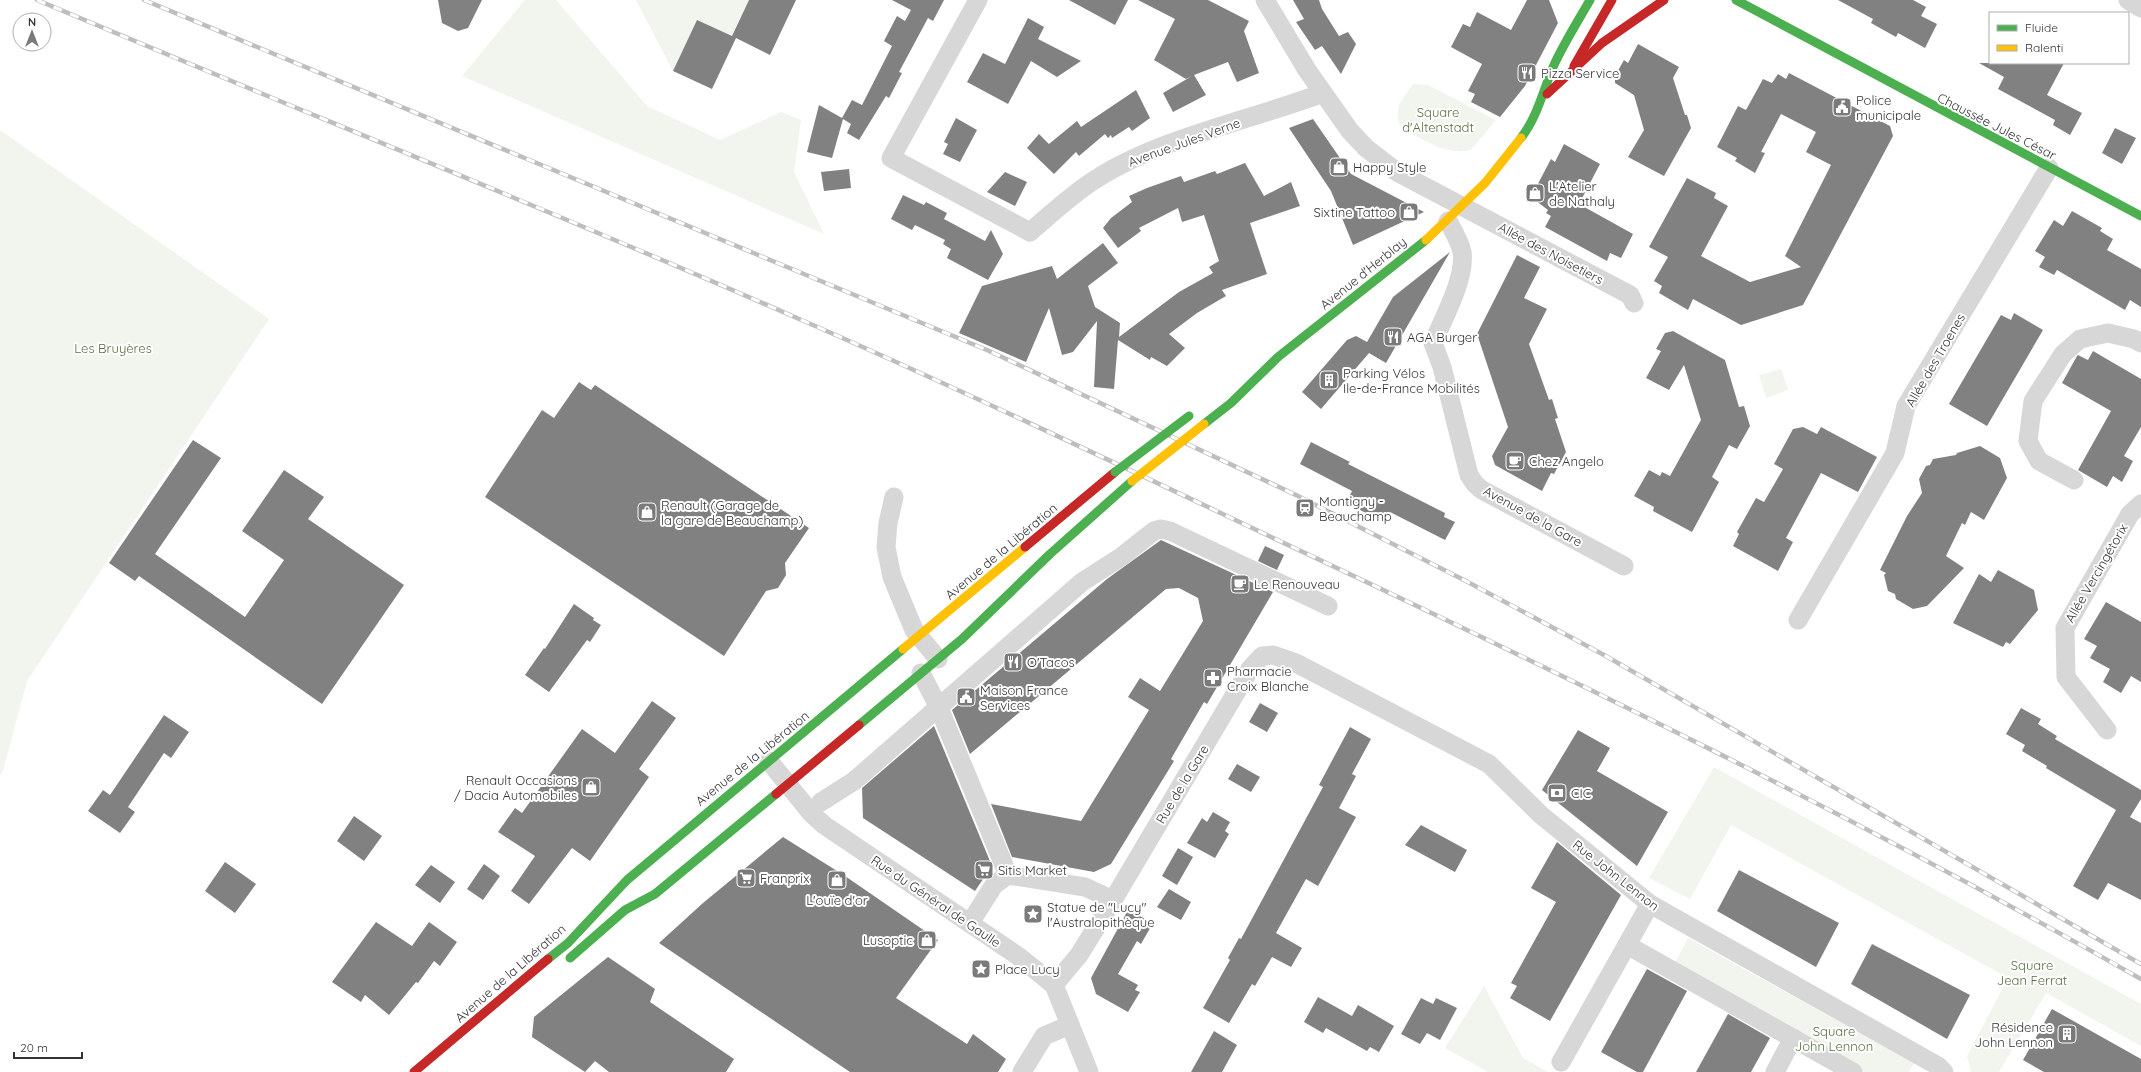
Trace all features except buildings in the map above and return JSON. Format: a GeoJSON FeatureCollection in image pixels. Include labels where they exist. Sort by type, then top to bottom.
{"type":"FeatureCollection","features":[{"type":"Feature","properties":{"kind":"main road"},"geometry":{"type":"LineString","coordinates":[[1462,207],[1486,183],[1527,130],[1542,99],[1554,65],[1590,0]]}},
{"type":"Feature","properties":{"kind":"main road"},"geometry":{"type":"LineString","coordinates":[[1573,67],[1612,0]]}},
{"type":"Feature","properties":{"kind":"main road"},"geometry":{"type":"LineString","coordinates":[[1542,99],[1573,67],[1608,36],[1664,0]]}},
{"type":"Feature","properties":{"kind":"main road","name":"Chaussée Jules César"},"geometry":{"type":"LineString","coordinates":[[1736,0],[1930,106],[2141,216]]}},
{"type":"Feature","properties":{"kind":"main road","name":"Avenue d'Herblay"},"geometry":{"type":"LineString","coordinates":[[1235,385],[1278,357],[1448,221],[1462,207]]}},
{"type":"Feature","properties":{"kind":"main road","name":"Avenue d'Herblay"},"geometry":{"type":"LineString","coordinates":[[938,659],[990,613],[1050,554],[1132,481],[1231,403],[1278,357]]}},
{"type":"Feature","properties":{"kind":"main road","name":"Avenue de la Libération"},"geometry":{"type":"LineString","coordinates":[[414,1072],[568,943],[627,880],[1115,472],[1192,414]]}},
{"type":"Feature","properties":{"kind":"main road"},"geometry":{"type":"LineString","coordinates":[[562,964],[625,910],[655,894],[938,659]]}},
{"type":"Feature","properties":{"kind":"street","name":"Avenue Jules Verne"},"geometry":{"type":"LineString","coordinates":[[978,0],[890,158],[1030,232],[1064,202],[1089,183],[1124,163],[1198,135],[1323,93]]}},
{"type":"Feature","properties":{"kind":"street","name":"Allée des Noisetiers"},"geometry":{"type":"LineString","coordinates":[[1265,0],[1323,93],[1350,131],[1366,148],[1397,172],[1630,295],[1634,303]]}},
{"type":"Feature","properties":{"kind":"street"},"geometry":{"type":"LineString","coordinates":[[2128,0],[2141,8]]}},
{"type":"Feature","properties":{"kind":"street","name":"Allée des Troenes"},"geometry":{"type":"LineString","coordinates":[[1798,620],[1895,453],[1906,406],[2050,168]]}},
{"type":"Feature","properties":{"kind":"street","name":"Avenue de la Gare"},"geometry":{"type":"LineString","coordinates":[[1448,221],[1462,251],[1462,264],[1456,288],[1433,343],[1442,367],[1469,475],[1475,484],[1482,490],[1624,566]]}},
{"type":"Feature","properties":{"kind":"street"},"geometry":{"type":"LineString","coordinates":[[2074,480],[2039,461],[2031,447],[2028,441],[2033,402],[2063,354],[2080,339],[2108,333],[2134,339],[2141,343]]}},
{"type":"Feature","properties":{"kind":"street"},"geometry":{"type":"LineString","coordinates":[[894,497],[888,523],[886,548],[892,577],[914,630],[938,659]]}},
{"type":"Feature","properties":{"kind":"street","name":"Allée Vercingétorix"},"geometry":{"type":"LineString","coordinates":[[2107,730],[2066,677],[2065,628],[2130,514],[2141,504]]}},
{"type":"Feature","properties":{"kind":"street"},"geometry":{"type":"LineString","coordinates":[[822,802],[854,781],[1082,582],[1121,556],[1154,531],[1161,529],[1170,531],[1328,606]]}},
{"type":"Feature","properties":{"kind":"street","name":"Rue de la Gare"},"geometry":{"type":"LineString","coordinates":[[1054,985],[1079,955],[1250,669],[1262,656],[1273,655],[1282,657],[1343,688]]}},
{"type":"Feature","properties":{"kind":"street"},"geometry":{"type":"LineString","coordinates":[[921,673],[939,708],[1008,875]]}},
{"type":"Feature","properties":{"kind":"street","name":"Rue John Lennon"},"geometry":{"type":"LineString","coordinates":[[1343,688],[1489,764],[1541,815],[1650,904],[1938,1066],[1944,1072]]}},
{"type":"Feature","properties":{"kind":"street","name":"Rue du Général de Gaulle"},"geometry":{"type":"LineString","coordinates":[[769,761],[811,813],[824,825],[1018,956],[1054,985],[1089,1072]]}},
{"type":"Feature","properties":{"kind":"street"},"geometry":{"type":"LineString","coordinates":[[970,923],[994,885],[1008,875],[1085,887],[1113,900]]}},
{"type":"Feature","properties":{"kind":"street"},"geometry":{"type":"LineString","coordinates":[[1561,1062],[1650,904]]}},
{"type":"Feature","properties":{"kind":"street"},"geometry":{"type":"LineString","coordinates":[[1627,944],[1853,1072]]}},
{"type":"Feature","properties":{"kind":"street"},"geometry":{"type":"LineString","coordinates":[[1022,1072],[1044,1036],[1070,1025]]}},
{"type":"Feature","properties":{"kind":"street"},"geometry":{"type":"LineString","coordinates":[[1775,1072],[1793,1038]]}},
{"type":"Feature","properties":{"kind":"green space"},"geometry":{"type":"Polygon","coordinates":[[[525,0],[556,0],[647,106],[720,140],[781,112],[801,120],[794,172],[824,234],[462,76],[525,0]]]}},
{"type":"Feature","properties":{"kind":"green space"},"geometry":{"type":"Polygon","coordinates":[[[636,0],[749,0],[731,36],[697,20],[673,71],[636,0]]]}},
{"type":"Feature","properties":{"kind":"green space","name":"Square d'Altenstadt"},"geometry":{"type":"Polygon","coordinates":[[[1413,84],[1428,85],[1496,120],[1471,150],[1452,151],[1434,145],[1400,126],[1398,119],[1398,108],[1413,84]]]}},
{"type":"Feature","properties":{"kind":"green space","name":"Les Bruyères"},"geometry":{"type":"Polygon","coordinates":[[[0,130],[269,319],[27,681],[3,771],[0,775],[0,130]]]}},
{"type":"Feature","properties":{"kind":"green space"},"geometry":{"type":"Polygon","coordinates":[[[1781,369],[1788,390],[1766,398],[1759,375],[1781,369]]]}},
{"type":"Feature","properties":{"kind":"green space","name":"Square Jean Ferrat"},"geometry":{"type":"Polygon","coordinates":[[[1714,767],[2141,1004],[2141,1046],[2046,993],[1999,1072],[1971,1072],[1967,1056],[2008,978],[1731,825],[1690,899],[1649,878],[1714,767]]]}},
{"type":"Feature","properties":{"kind":"green space","name":"Square John Lennon"},"geometry":{"type":"Polygon","coordinates":[[[1688,938],[1914,1063],[1909,1072],[1860,1072],[1673,967],[1688,938]]]}},
{"type":"Feature","properties":{"kind":"green space"},"geometry":{"type":"Polygon","coordinates":[[[1484,986],[1523,1058],[1548,1072],[1488,1072],[1445,1048],[1484,986]]]}},
{"type":"Feature","properties":{"kind":"railway"},"geometry":{"type":"LineString","coordinates":[[37,0],[509,195],[850,341],[1030,423],[1378,587],[1708,748],[1926,861],[2141,979]]}},
{"type":"Feature","properties":{"kind":"railway"},"geometry":{"type":"LineString","coordinates":[[144,0],[987,350],[1296,495],[1464,580],[1604,655],[2141,964]]}},
{"type":"Feature","properties":{"kind":"traffic: fast"},"geometry":{"type":"LineString","coordinates":[[1521,138],[1532,121],[1558,57],[1590,0]]}},
{"type":"Feature","properties":{"kind":"traffic: fast"},"geometry":{"type":"LineString","coordinates":[[1736,0],[2141,216]]}},
{"type":"Feature","properties":{"kind":"traffic: fast"},"geometry":{"type":"LineString","coordinates":[[1204,424],[1231,403],[1278,357],[1426,240]]}},
{"type":"Feature","properties":{"kind":"traffic: fast"},"geometry":{"type":"LineString","coordinates":[[1115,472],[1189,416]]}},
{"type":"Feature","properties":{"kind":"traffic: fast"},"geometry":{"type":"LineString","coordinates":[[859,725],[962,639],[1050,554],[1132,481]]}},
{"type":"Feature","properties":{"kind":"traffic: fast"},"geometry":{"type":"LineString","coordinates":[[548,959],[568,943],[627,880],[903,649]]}},
{"type":"Feature","properties":{"kind":"traffic: fast"},"geometry":{"type":"LineString","coordinates":[[570,958],[625,910],[655,894],[776,794]]}},
{"type":"Feature","properties":{"kind":"traffic: slow"},"geometry":{"type":"LineString","coordinates":[[1426,240],[1485,183],[1521,138]]}},
{"type":"Feature","properties":{"kind":"traffic: slow"},"geometry":{"type":"LineString","coordinates":[[1132,481],[1204,424]]}},
{"type":"Feature","properties":{"kind":"traffic: slow"},"geometry":{"type":"LineString","coordinates":[[903,649],[1025,547]]}},
{"type":"Feature","properties":{"kind":"traffic: jam"},"geometry":{"type":"LineString","coordinates":[[1574,66],[1612,0]]}},
{"type":"Feature","properties":{"kind":"traffic: jam"},"geometry":{"type":"LineString","coordinates":[[1547,94],[1602,43],[1664,0]]}},
{"type":"Feature","properties":{"kind":"traffic: jam"},"geometry":{"type":"LineString","coordinates":[[1025,547],[1115,472]]}},
{"type":"Feature","properties":{"kind":"traffic: jam"},"geometry":{"type":"LineString","coordinates":[[776,794],[859,725]]}},
{"type":"Feature","properties":{"kind":"traffic: jam"},"geometry":{"type":"LineString","coordinates":[[414,1072],[548,959]]}},
{"type":"Feature","properties":{"kind":"place","name":"Pizza Service"},"geometry":{"type":"Point","coordinates":[1527,73]}},
{"type":"Feature","properties":{"kind":"place","name":"Police municipale"},"geometry":{"type":"Point","coordinates":[1842,107]}},
{"type":"Feature","properties":{"kind":"place","name":"Happy Style"},"geometry":{"type":"Point","coordinates":[1339,167]}},
{"type":"Feature","properties":{"kind":"place","name":"L'Atelier de Nathaly"},"geometry":{"type":"Point","coordinates":[1535,193]}},
{"type":"Feature","properties":{"kind":"place","name":"Sixtine Tattoo"},"geometry":{"type":"Point","coordinates":[1409,212]}},
{"type":"Feature","properties":{"kind":"place","name":"AGA Burger"},"geometry":{"type":"Point","coordinates":[1393,337]}},
{"type":"Feature","properties":{"kind":"place","name":"Parking Vélos Ile-de-France Mobilités"},"geometry":{"type":"Point","coordinates":[1329,380]}},
{"type":"Feature","properties":{"kind":"place","name":"Chez Angelo"},"geometry":{"type":"Point","coordinates":[1515,461]}},
{"type":"Feature","properties":{"kind":"place","name":"Montigny - Beauchamp"},"geometry":{"type":"Point","coordinates":[1305,508]}},
{"type":"Feature","properties":{"kind":"place","name":"Renault (Garage de la gare de Beauchamp)"},"geometry":{"type":"Point","coordinates":[647,512]}},
{"type":"Feature","properties":{"kind":"place","name":"Le Renouveau"},"geometry":{"type":"Point","coordinates":[1240,584]}},
{"type":"Feature","properties":{"kind":"place","name":"O'Tacos"},"geometry":{"type":"Point","coordinates":[1013,662]}},
{"type":"Feature","properties":{"kind":"place","name":"Pharmacie Croix Blanche"},"geometry":{"type":"Point","coordinates":[1213,678]}},
{"type":"Feature","properties":{"kind":"place","name":"Maison France Services"},"geometry":{"type":"Point","coordinates":[966,697]}},
{"type":"Feature","properties":{"kind":"place","name":"Renault Occasions / Dacia Automobiles"},"geometry":{"type":"Point","coordinates":[591,787]}},
{"type":"Feature","properties":{"kind":"place","name":"CIC"},"geometry":{"type":"Point","coordinates":[1557,793]}},
{"type":"Feature","properties":{"kind":"place","name":"Sitis Market"},"geometry":{"type":"Point","coordinates":[984,870]}},
{"type":"Feature","properties":{"kind":"place","name":"Franprix"},"geometry":{"type":"Point","coordinates":[746,878]}},
{"type":"Feature","properties":{"kind":"place","name":"L'ouïe d'or"},"geometry":{"type":"Point","coordinates":[837,880]}},
{"type":"Feature","properties":{"kind":"place","name":"Statue de \"Lucy\" l'Australopithèque"},"geometry":{"type":"Point","coordinates":[1033,914]}},
{"type":"Feature","properties":{"kind":"place","name":"Lusoptic"},"geometry":{"type":"Point","coordinates":[927,940]}},
{"type":"Feature","properties":{"kind":"place","name":"Place Lucy"},"geometry":{"type":"Point","coordinates":[981,969]}},
{"type":"Feature","properties":{"kind":"place","name":"Résidence John Lennon"},"geometry":{"type":"Point","coordinates":[2067,1034]}}]}
